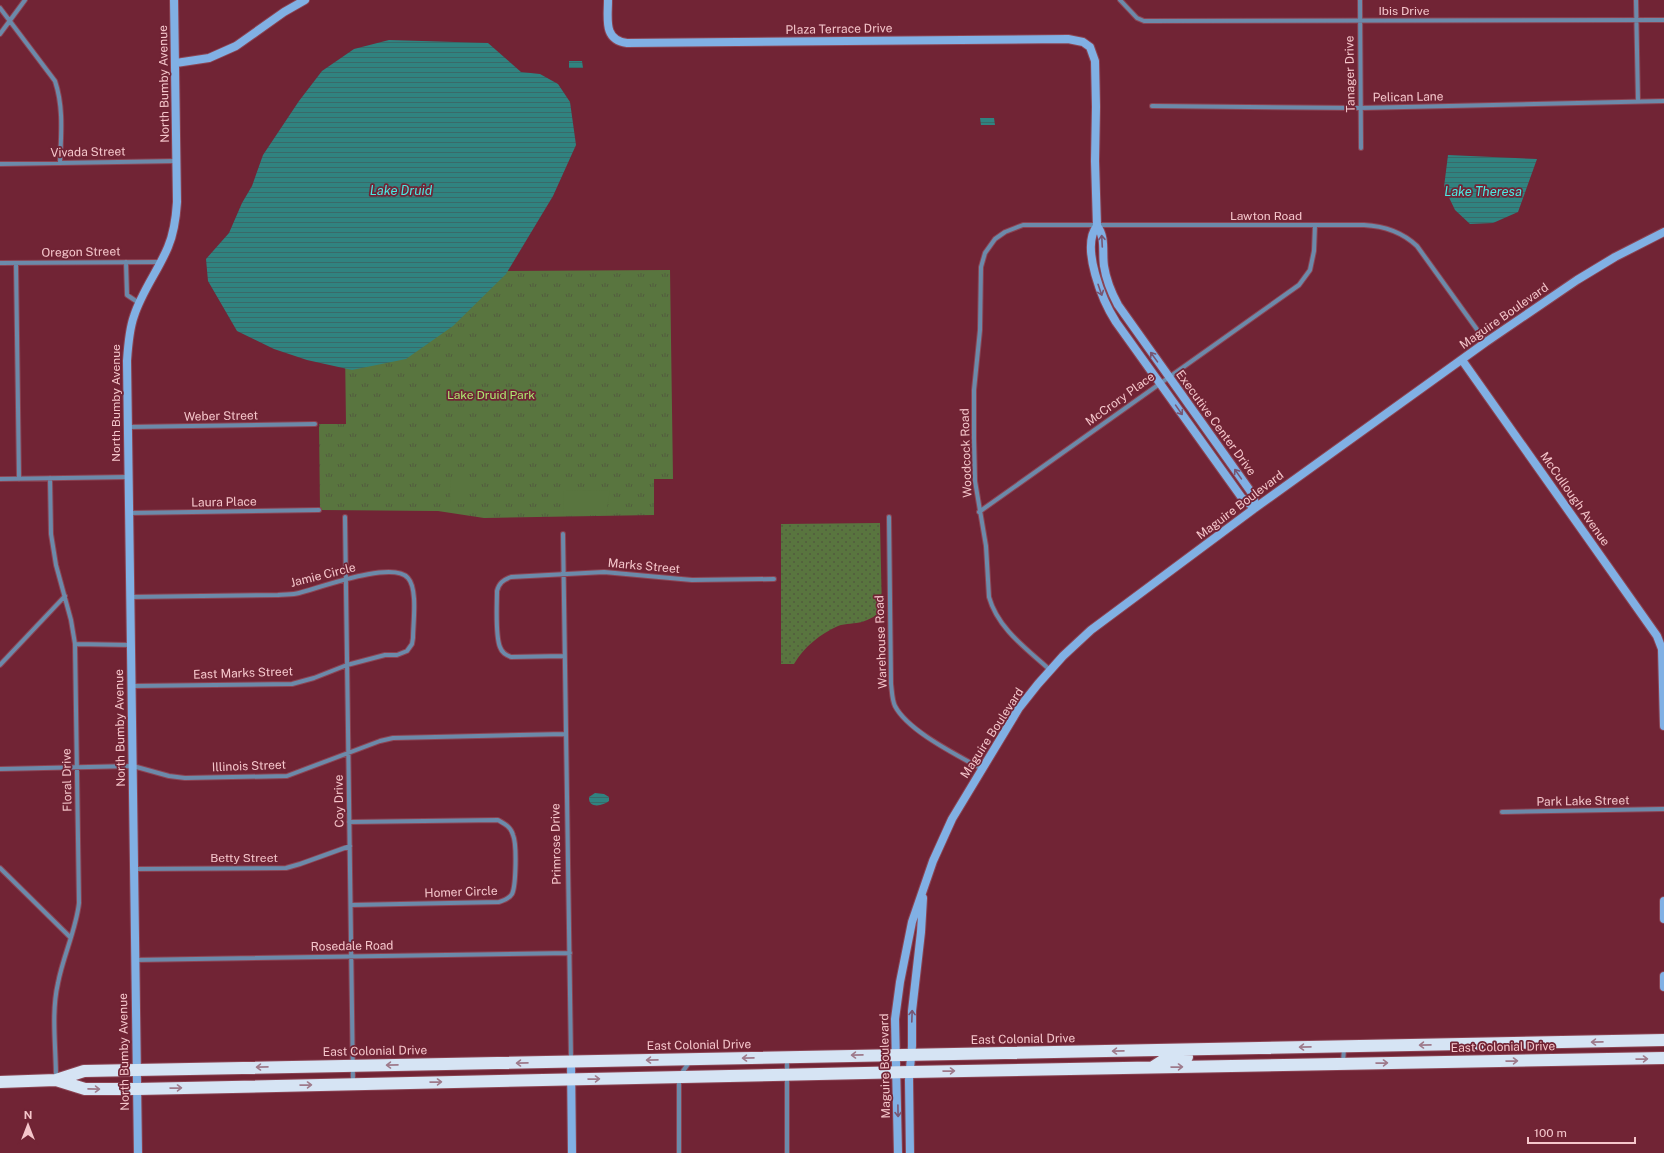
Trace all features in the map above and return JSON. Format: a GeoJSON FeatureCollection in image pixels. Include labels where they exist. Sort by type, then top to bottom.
{"type":"FeatureCollection","features":[{"type":"Feature","properties":{"kind":"highway","name":"East Colonial Drive"},"geometry":{"type":"LineString","coordinates":[[0,1082],[56,1080],[84,1071],[787,1058],[838,1055],[911,1055],[1664,1040]]}},
{"type":"Feature","properties":{"kind":"highway"},"geometry":{"type":"LineString","coordinates":[[1153,1068],[1167,1058],[1207,1056],[1217,1048]]}},
{"type":"Feature","properties":{"kind":"highway"},"geometry":{"type":"LineString","coordinates":[[1042,1070],[1052,1062],[1142,1061],[1157,1050]]}},
{"type":"Feature","properties":{"kind":"highway","name":"East Colonial Drive"},"geometry":{"type":"LineString","coordinates":[[56,1080],[85,1089],[137,1089],[787,1074],[1664,1058]]}},
{"type":"Feature","properties":{"kind":"street"},"geometry":{"type":"LineString","coordinates":[[0,34],[25,0]]}},
{"type":"Feature","properties":{"kind":"street","name":"North Bumby Avenue"},"geometry":{"type":"LineString","coordinates":[[138,1153],[134,960],[133,766],[127,361],[128,341],[133,316],[168,247],[176,219],[177,161],[174,0]]}},
{"type":"Feature","properties":{"kind":"street"},"geometry":{"type":"LineString","coordinates":[[176,63],[209,58],[236,46],[284,12],[305,0]]}},
{"type":"Feature","properties":{"kind":"street","name":"Plaza Terrace Drive"},"geometry":{"type":"LineString","coordinates":[[608,0],[608,28],[610,35],[619,42],[1074,39],[1090,47],[1095,61]]}},
{"type":"Feature","properties":{"kind":"street","name":"Ibis Drive"},"geometry":{"type":"LineString","coordinates":[[1120,0],[1137,18],[1144,22],[1664,20]]}},
{"type":"Feature","properties":{"kind":"street","name":"Tanager Drive"},"geometry":{"type":"LineString","coordinates":[[1360,0],[1361,148]]}},
{"type":"Feature","properties":{"kind":"street"},"geometry":{"type":"LineString","coordinates":[[1636,0],[1638,101]]}},
{"type":"Feature","properties":{"kind":"street"},"geometry":{"type":"LineString","coordinates":[[0,8],[56,81],[60,95],[62,113],[60,163]]}},
{"type":"Feature","properties":{"kind":"street","name":"Executive Center Drive"},"geometry":{"type":"LineString","coordinates":[[1095,61],[1095,161],[1097,226],[1102,237],[1103,260],[1106,276],[1115,300],[1251,492],[1255,508]]}},
{"type":"Feature","properties":{"kind":"street","name":"Pelican Lane"},"geometry":{"type":"LineString","coordinates":[[1152,106],[1360,108],[1664,101]]}},
{"type":"Feature","properties":{"kind":"street","name":"Vivada Street"},"geometry":{"type":"LineString","coordinates":[[0,164],[177,161]]}},
{"type":"Feature","properties":{"kind":"street","name":"Lawton Road"},"geometry":{"type":"LineString","coordinates":[[994,239],[1005,232],[1023,225],[1378,226],[1394,231],[1409,239],[1423,254],[1486,342]]}},
{"type":"Feature","properties":{"kind":"street","name":"Executive Center Drive"},"geometry":{"type":"LineString","coordinates":[[1097,226],[1092,235],[1094,268],[1100,291],[1116,322],[1242,498],[1255,508]]}},
{"type":"Feature","properties":{"kind":"street","name":"McCrory Place"},"geometry":{"type":"LineString","coordinates":[[979,512],[1299,285],[1310,270],[1314,250],[1315,226]]}},
{"type":"Feature","properties":{"kind":"street","name":"Maguire Boulevard"},"geometry":{"type":"LineString","coordinates":[[898,1153],[895,1019],[900,982],[912,922],[933,861],[952,819],[1019,708],[1050,670],[1092,630],[1255,508],[1486,342],[1582,277],[1615,257],[1664,232]]}},
{"type":"Feature","properties":{"kind":"street","name":"Woodcock Road"},"geometry":{"type":"LineString","coordinates":[[994,239],[985,254],[981,272],[980,322],[974,390],[975,481],[979,512],[986,546],[989,597],[1000,621],[1011,635],[1050,670]]}},
{"type":"Feature","properties":{"kind":"street"},"geometry":{"type":"LineString","coordinates":[[126,262],[127,295],[139,303]]}},
{"type":"Feature","properties":{"kind":"street","name":"Oregon Street"},"geometry":{"type":"LineString","coordinates":[[0,263],[161,262]]}},
{"type":"Feature","properties":{"kind":"street"},"geometry":{"type":"LineString","coordinates":[[16,263],[19,479]]}},
{"type":"Feature","properties":{"kind":"street","name":"McCullough Avenue"},"geometry":{"type":"LineString","coordinates":[[1462,360],[1648,622],[1662,647],[1664,726]]}},
{"type":"Feature","properties":{"kind":"street","name":"Weber Street"},"geometry":{"type":"LineString","coordinates":[[128,427],[315,424]]}},
{"type":"Feature","properties":{"kind":"street","name":"Floral Drive"},"geometry":{"type":"LineString","coordinates":[[50,478],[51,534],[56,565],[72,620],[75,644],[79,903],[78,917],[70,937],[57,984],[55,1011],[56,1080]]}},
{"type":"Feature","properties":{"kind":"street"},"geometry":{"type":"LineString","coordinates":[[0,479],[128,478]]}},
{"type":"Feature","properties":{"kind":"street","name":"Laura Place"},"geometry":{"type":"LineString","coordinates":[[130,513],[319,510]]}},
{"type":"Feature","properties":{"kind":"street","name":"Warehouse Road"},"geometry":{"type":"LineString","coordinates":[[889,516],[891,684],[894,704],[904,719],[920,732],[982,769]]}},
{"type":"Feature","properties":{"kind":"street","name":"Coy Drive"},"geometry":{"type":"LineString","coordinates":[[345,517],[353,1084]]}},
{"type":"Feature","properties":{"kind":"street","name":"Primrose Drive"},"geometry":{"type":"LineString","coordinates":[[563,534],[572,1153]]}},
{"type":"Feature","properties":{"kind":"street","name":"Jamie Circle"},"geometry":{"type":"LineString","coordinates":[[130,598],[278,595],[297,593],[346,579],[390,571],[401,573],[408,577],[412,586],[413,638]]}},
{"type":"Feature","properties":{"kind":"street","name":"Marks Street"},"geometry":{"type":"LineString","coordinates":[[564,656],[511,657],[504,654],[498,639],[497,591],[499,585],[504,580],[511,577],[604,572],[692,580],[774,579]]}},
{"type":"Feature","properties":{"kind":"street"},"geometry":{"type":"LineString","coordinates":[[0,665],[65,596]]}},
{"type":"Feature","properties":{"kind":"street","name":"East Marks Street"},"geometry":{"type":"LineString","coordinates":[[132,686],[292,684],[314,678],[347,665],[386,655],[397,655],[407,650],[412,644],[413,638]]}},
{"type":"Feature","properties":{"kind":"street"},"geometry":{"type":"LineString","coordinates":[[75,644],[131,645]]}},
{"type":"Feature","properties":{"kind":"street","name":"Illinois Street"},"geometry":{"type":"LineString","coordinates":[[0,769],[133,766],[169,776],[185,778],[287,776],[380,741],[393,738],[565,734]]}},
{"type":"Feature","properties":{"kind":"street","name":"Park Lake Street"},"geometry":{"type":"LineString","coordinates":[[1502,812],[1664,809]]}},
{"type":"Feature","properties":{"kind":"street","name":"Homer Circle"},"geometry":{"type":"LineString","coordinates":[[349,822],[498,820],[508,826],[513,834],[515,842],[514,883],[512,893],[508,898],[499,902],[351,905]]}},
{"type":"Feature","properties":{"kind":"street","name":"Betty Street"},"geometry":{"type":"LineString","coordinates":[[134,869],[286,868],[350,846]]}},
{"type":"Feature","properties":{"kind":"street"},"geometry":{"type":"LineString","coordinates":[[0,868],[70,937]]}},
{"type":"Feature","properties":{"kind":"street","name":"Maguire Boulevard"},"geometry":{"type":"LineString","coordinates":[[910,1153],[912,1012],[921,932],[924,887]]}},
{"type":"Feature","properties":{"kind":"street"},"geometry":{"type":"LineString","coordinates":[[1664,901],[1664,919]]}},
{"type":"Feature","properties":{"kind":"street","name":"Rosedale Road"},"geometry":{"type":"LineString","coordinates":[[134,960],[570,953]]}},
{"type":"Feature","properties":{"kind":"street"},"geometry":{"type":"LineString","coordinates":[[1664,976],[1664,987]]}},
{"type":"Feature","properties":{"kind":"street"},"geometry":{"type":"LineString","coordinates":[[1343,1064],[1344,1047]]}},
{"type":"Feature","properties":{"kind":"street"},"geometry":{"type":"LineString","coordinates":[[787,1058],[787,1153]]}},
{"type":"Feature","properties":{"kind":"street"},"geometry":{"type":"LineString","coordinates":[[679,1153],[679,1077],[691,1059]]}},
{"type":"Feature","properties":{"kind":"green space","name":"Lake Druid Park"},"geometry":{"type":"Polygon","coordinates":[[[670,270],[673,479],[654,479],[654,515],[484,518],[438,511],[320,510],[319,424],[346,424],[344,272],[670,270]]]}},
{"type":"Feature","properties":{"kind":"green space"},"geometry":{"type":"Polygon","coordinates":[[[451,477],[468,477],[468,504],[450,504],[451,477]]]}},
{"type":"Feature","properties":{"kind":"green space"},"geometry":{"type":"Polygon","coordinates":[[[610,490],[606,515],[563,516],[564,491],[610,490]]]}},
{"type":"Feature","properties":{"kind":"green space"},"geometry":{"type":"Polygon","coordinates":[[[880,523],[882,612],[859,623],[841,625],[831,629],[808,647],[794,664],[781,664],[781,524],[880,523]]]}},
{"type":"Feature","properties":{"kind":"water","name":"Lake Druid"},"geometry":{"type":"Polygon","coordinates":[[[389,40],[488,43],[521,72],[540,74],[558,84],[570,102],[576,145],[553,196],[506,274],[453,326],[406,359],[352,370],[307,360],[274,349],[237,331],[208,281],[206,259],[229,233],[242,203],[252,186],[263,155],[299,101],[322,71],[354,49],[389,40]]]}},
{"type":"Feature","properties":{"kind":"water"},"geometry":{"type":"Polygon","coordinates":[[[569,61],[582,61],[583,68],[569,68],[569,61]]]}},
{"type":"Feature","properties":{"kind":"water"},"geometry":{"type":"Polygon","coordinates":[[[980,118],[994,118],[995,125],[981,125],[980,118]]]}},
{"type":"Feature","properties":{"kind":"water","name":"Lake Theresa"},"geometry":{"type":"Polygon","coordinates":[[[1448,155],[1537,159],[1518,212],[1493,223],[1470,224],[1455,210],[1444,187],[1448,155]]]}},
{"type":"Feature","properties":{"kind":"water"},"geometry":{"type":"Polygon","coordinates":[[[595,793],[604,794],[609,797],[609,801],[600,805],[593,805],[589,801],[589,797],[595,793]]]}}]}
